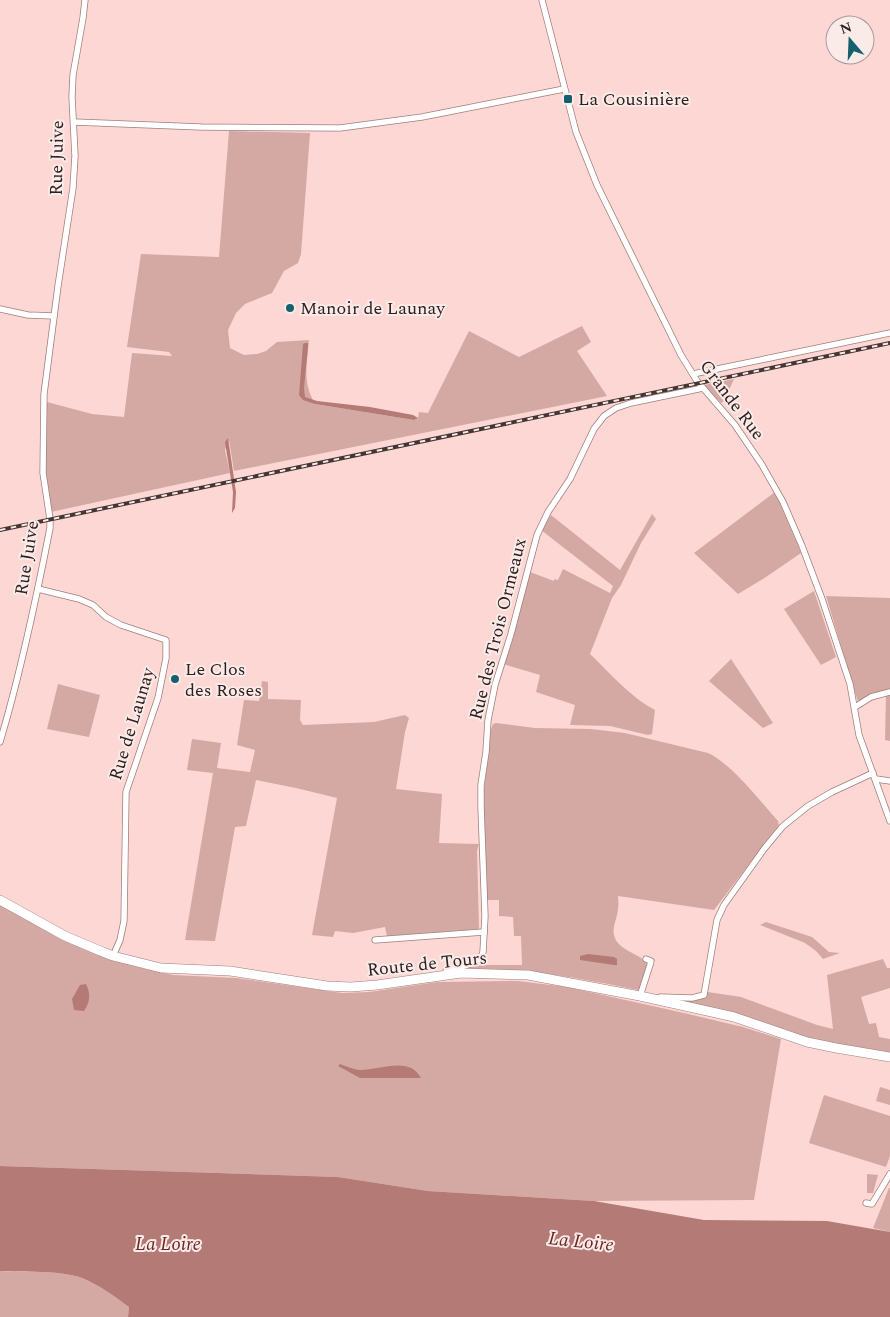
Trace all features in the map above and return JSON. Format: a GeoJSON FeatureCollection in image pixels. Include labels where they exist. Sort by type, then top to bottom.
{"type":"FeatureCollection","features":[{"type":"Feature","properties":{"kind":"main road","name":"Route de Tours"},"geometry":{"type":"LineString","coordinates":[[0,900],[65,936],[113,956],[161,968],[230,971],[327,986],[351,987],[377,985],[444,974],[493,973],[528,975],[640,996],[734,1017],[807,1042],[890,1057]]}},
{"type":"Feature","properties":{"kind":"main road","name":"Route de Tours"},"geometry":{"type":"LineString","coordinates":[[863,1053],[890,1061]]}},
{"type":"Feature","properties":{"kind":"street","name":"Rue Juive"},"geometry":{"type":"LineString","coordinates":[[0,742],[13,699],[50,528],[42,463],[44,394],[74,188],[73,75],[85,0]]}},
{"type":"Feature","properties":{"kind":"street","name":"Grande Rue"},"geometry":{"type":"LineString","coordinates":[[542,0],[576,132],[598,185],[692,374],[735,425],[762,465],[783,502],[802,546],[850,684],[856,707],[859,735],[890,821]]}},
{"type":"Feature","properties":{"kind":"street"},"geometry":{"type":"LineString","coordinates":[[74,122],[201,127],[340,128],[422,117],[564,89]]}},
{"type":"Feature","properties":{"kind":"street"},"geometry":{"type":"LineString","coordinates":[[0,309],[28,315],[54,316]]}},
{"type":"Feature","properties":{"kind":"street"},"geometry":{"type":"LineString","coordinates":[[692,374],[890,333]]}},
{"type":"Feature","properties":{"kind":"street","name":"Rue des Trois Ormeaux"},"geometry":{"type":"LineString","coordinates":[[444,974],[446,971],[474,963],[481,957],[483,952],[481,807],[488,720],[495,685],[511,634],[537,535],[548,512],[570,479],[594,429],[604,416],[616,408],[631,403],[703,388]]}},
{"type":"Feature","properties":{"kind":"street","name":"Rue de Launay"},"geometry":{"type":"LineString","coordinates":[[38,589],[79,599],[93,605],[106,617],[121,625],[166,640],[166,658],[158,698],[126,792],[124,921],[120,940],[113,956]]}},
{"type":"Feature","properties":{"kind":"street"},"geometry":{"type":"LineString","coordinates":[[856,707],[871,697],[890,692]]}},
{"type":"Feature","properties":{"kind":"street"},"geometry":{"type":"LineString","coordinates":[[656,1000],[660,997],[692,998],[704,995],[717,920],[724,905],[783,826],[808,806],[832,792],[874,776],[890,781]]}},
{"type":"Feature","properties":{"kind":"street"},"geometry":{"type":"LineString","coordinates":[[375,940],[484,932]]}},
{"type":"Feature","properties":{"kind":"street"},"geometry":{"type":"LineString","coordinates":[[640,996],[650,965],[650,961],[646,959]]}},
{"type":"Feature","properties":{"kind":"street"},"geometry":{"type":"LineString","coordinates":[[866,1203],[872,1204],[890,1174]]}},
{"type":"Feature","properties":{"kind":"shaded area"},"geometry":{"type":"Polygon","coordinates":[[[229,131],[310,133],[301,254],[298,263],[284,271],[272,293],[245,304],[236,313],[228,330],[230,348],[244,355],[257,354],[266,351],[277,342],[309,340],[307,381],[315,404],[414,420],[418,418],[419,412],[428,413],[469,331],[519,357],[582,326],[591,342],[577,351],[607,396],[234,471],[229,440],[225,450],[230,473],[51,512],[45,455],[47,402],[92,414],[124,417],[132,353],[172,356],[169,352],[127,347],[141,254],[219,257],[229,131]]]}},
{"type":"Feature","properties":{"kind":"shaded area"},"geometry":{"type":"Polygon","coordinates":[[[734,379],[724,401],[721,403],[704,385],[734,379]]]}},
{"type":"Feature","properties":{"kind":"shaded area"},"geometry":{"type":"Polygon","coordinates":[[[775,492],[801,553],[738,594],[694,553],[775,492]]]}},
{"type":"Feature","properties":{"kind":"shaded area"},"geometry":{"type":"Polygon","coordinates":[[[652,514],[656,519],[641,543],[621,585],[612,598],[590,654],[629,692],[655,710],[652,734],[648,735],[610,726],[570,725],[575,705],[536,692],[540,675],[503,664],[530,572],[554,581],[554,579],[558,580],[563,569],[610,593],[613,586],[541,530],[551,515],[620,570],[652,514]]]}},
{"type":"Feature","properties":{"kind":"shaded area"},"geometry":{"type":"Polygon","coordinates":[[[814,591],[836,657],[821,665],[784,609],[814,591]]]}},
{"type":"Feature","properties":{"kind":"shaded area"},"geometry":{"type":"Polygon","coordinates":[[[826,596],[890,598],[890,690],[871,695],[859,701],[857,699],[826,596]]]}},
{"type":"Feature","properties":{"kind":"shaded area"},"geometry":{"type":"Polygon","coordinates":[[[731,659],[773,723],[763,728],[709,681],[731,659]]]}},
{"type":"Feature","properties":{"kind":"shaded area"},"geometry":{"type":"Polygon","coordinates":[[[262,681],[268,682],[268,699],[301,700],[300,720],[303,725],[374,722],[405,715],[409,718],[396,789],[442,794],[439,843],[479,844],[477,851],[479,929],[387,936],[385,927],[353,933],[335,931],[333,937],[312,935],[337,798],[256,780],[246,826],[235,827],[215,941],[185,940],[213,773],[187,770],[192,739],[221,743],[217,768],[250,772],[255,750],[237,745],[244,700],[259,701],[262,681]]]}},
{"type":"Feature","properties":{"kind":"shaded area"},"geometry":{"type":"Polygon","coordinates":[[[58,684],[100,695],[89,737],[47,729],[58,684]]]}},
{"type":"Feature","properties":{"kind":"shaded area"},"geometry":{"type":"Polygon","coordinates":[[[886,694],[890,694],[890,741],[885,740],[886,694]]]}},
{"type":"Feature","properties":{"kind":"shaded area"},"geometry":{"type":"Polygon","coordinates":[[[493,724],[535,728],[591,729],[625,733],[708,753],[736,774],[778,821],[779,825],[714,910],[618,896],[618,911],[614,925],[616,941],[646,962],[648,967],[638,990],[526,972],[458,969],[481,965],[522,965],[521,936],[514,936],[513,917],[499,916],[499,900],[486,900],[487,883],[483,799],[491,729],[493,724]]]}},
{"type":"Feature","properties":{"kind":"shaded area"},"geometry":{"type":"Polygon","coordinates":[[[0,904],[60,939],[137,967],[173,975],[236,978],[342,993],[369,992],[437,982],[518,981],[567,987],[743,1027],[781,1039],[754,1200],[594,1201],[428,1191],[338,1177],[0,1166],[0,904]]]}},
{"type":"Feature","properties":{"kind":"shaded area"},"geometry":{"type":"Polygon","coordinates":[[[766,922],[812,937],[829,952],[840,953],[823,959],[805,943],[760,925],[766,922]]]}},
{"type":"Feature","properties":{"kind":"shaded area"},"geometry":{"type":"Polygon","coordinates":[[[883,959],[887,968],[890,968],[890,988],[861,997],[869,1024],[876,1023],[879,1037],[890,1039],[890,1053],[817,1041],[669,998],[688,1000],[706,997],[708,992],[741,997],[833,1029],[827,975],[883,959]]]}},
{"type":"Feature","properties":{"kind":"shaded area"},"geometry":{"type":"Polygon","coordinates":[[[880,1087],[890,1090],[890,1105],[876,1101],[880,1087]]]}},
{"type":"Feature","properties":{"kind":"shaded area"},"geometry":{"type":"Polygon","coordinates":[[[824,1095],[890,1116],[890,1156],[886,1167],[809,1143],[824,1095]]]}},
{"type":"Feature","properties":{"kind":"shaded area"},"geometry":{"type":"Polygon","coordinates":[[[867,1174],[878,1175],[873,1193],[867,1193],[867,1174]]]}},
{"type":"Feature","properties":{"kind":"shaded area"},"geometry":{"type":"Polygon","coordinates":[[[890,1188],[890,1232],[873,1228],[890,1188]]]}},
{"type":"Feature","properties":{"kind":"shaded area"},"geometry":{"type":"Polygon","coordinates":[[[0,1271],[52,1273],[82,1278],[100,1287],[129,1307],[128,1317],[0,1317],[0,1271]]]}},
{"type":"Feature","properties":{"kind":"water"},"geometry":{"type":"Polygon","coordinates":[[[308,343],[308,347],[304,388],[305,397],[317,401],[370,407],[413,415],[418,418],[414,420],[315,404],[303,400],[299,395],[303,344],[308,343]]]}},
{"type":"Feature","properties":{"kind":"water"},"geometry":{"type":"Polygon","coordinates":[[[228,438],[236,492],[235,508],[232,513],[233,492],[225,442],[228,438]]]}},
{"type":"Feature","properties":{"kind":"water"},"geometry":{"type":"Polygon","coordinates":[[[588,954],[614,957],[617,959],[617,965],[580,960],[580,956],[588,954]]]}},
{"type":"Feature","properties":{"kind":"water"},"geometry":{"type":"Polygon","coordinates":[[[86,984],[89,995],[88,1004],[84,1011],[74,1010],[72,999],[80,985],[86,984]]]}},
{"type":"Feature","properties":{"kind":"water"},"geometry":{"type":"Polygon","coordinates":[[[340,1064],[359,1070],[393,1066],[409,1067],[416,1071],[421,1078],[360,1078],[338,1066],[340,1064]]]}},
{"type":"Feature","properties":{"kind":"water","name":"La Loire"},"geometry":{"type":"Polygon","coordinates":[[[0,1166],[338,1177],[428,1191],[594,1201],[704,1220],[827,1221],[890,1232],[890,1317],[128,1317],[129,1307],[100,1287],[82,1278],[52,1273],[0,1271],[0,1166]]]}},
{"type":"Feature","properties":{"kind":"railway"},"geometry":{"type":"LineString","coordinates":[[0,530],[890,343]]}},
{"type":"Feature","properties":{"kind":"place","name":"La Cousinière"},"geometry":{"type":"Point","coordinates":[568,99]}},
{"type":"Feature","properties":{"kind":"place","name":"Manoir de Launay"},"geometry":{"type":"Point","coordinates":[290,308]}},
{"type":"Feature","properties":{"kind":"place","name":"Le Clos des Roses"},"geometry":{"type":"Point","coordinates":[175,679]}}]}
